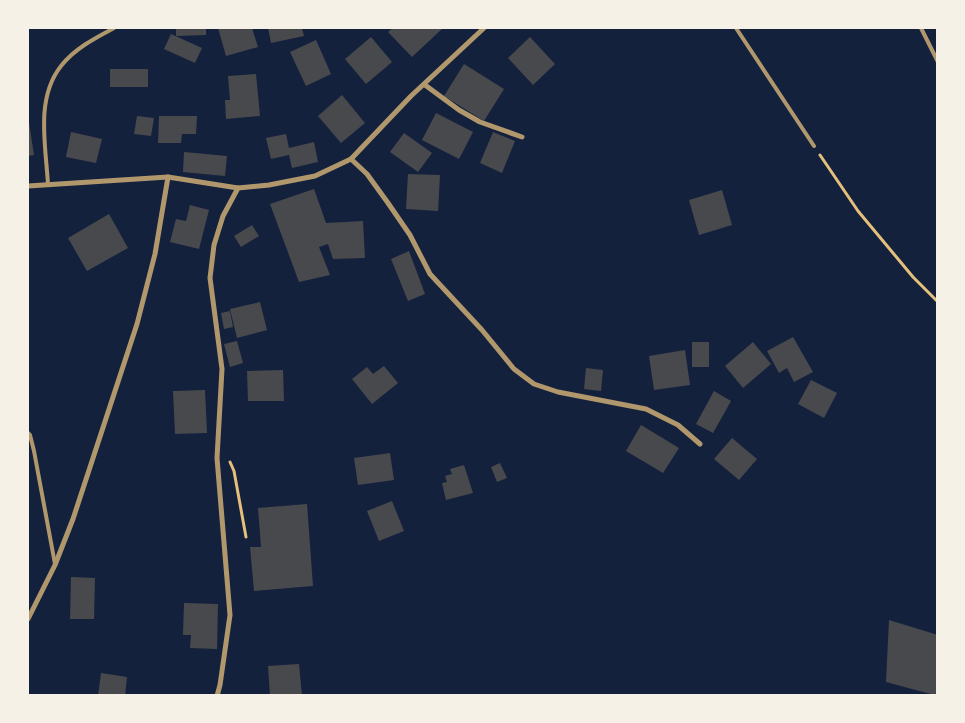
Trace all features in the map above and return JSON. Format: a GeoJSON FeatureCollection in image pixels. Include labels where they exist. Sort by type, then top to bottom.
{"type":"FeatureCollection","features":[{"type":"Feature","properties":{"kind":"street"},"geometry":{"type":"LineString","coordinates":[[28,186],[168,177],[238,188],[269,185],[315,176],[351,159],[411,96],[484,28]]}},
{"type":"Feature","properties":{"kind":"street"},"geometry":{"type":"LineString","coordinates":[[425,85],[459,110],[480,122],[522,137]]}},
{"type":"Feature","properties":{"kind":"street"},"geometry":{"type":"LineString","coordinates":[[351,159],[367,174],[410,235],[430,274],[482,330],[514,370],[534,384],[558,392],[646,409],[678,425],[700,444]]}},
{"type":"Feature","properties":{"kind":"street"},"geometry":{"type":"LineString","coordinates":[[28,619],[55,565],[73,519],[137,324],[155,254],[168,177]]}},
{"type":"Feature","properties":{"kind":"street"},"geometry":{"type":"LineString","coordinates":[[217,696],[230,615],[217,458],[222,369],[210,278],[217,235],[223,216],[238,188]]}},
{"type":"Feature","properties":{"kind":"lane"},"geometry":{"type":"LineString","coordinates":[[48,185],[44,112],[48,91],[61,66],[83,45],[114,28]]}},
{"type":"Feature","properties":{"kind":"lane"},"geometry":{"type":"LineString","coordinates":[[736,28],[814,146]]}},
{"type":"Feature","properties":{"kind":"lane"},"geometry":{"type":"LineString","coordinates":[[921,28],[938,62]]}},
{"type":"Feature","properties":{"kind":"lane"},"geometry":{"type":"LineString","coordinates":[[28,433],[34,451],[55,565]]}},
{"type":"Feature","properties":{"kind":"path"},"geometry":{"type":"LineString","coordinates":[[814,146],[858,211],[913,277],[938,302]]}},
{"type":"Feature","properties":{"kind":"path"},"geometry":{"type":"LineString","coordinates":[[234,471],[246,537]]}},
{"type":"Feature","properties":{"kind":"building"},"geometry":{"type":"Polygon","coordinates":[[[176,28],[206,28],[206,35],[176,36],[176,28]]]}},
{"type":"Feature","properties":{"kind":"building"},"geometry":{"type":"Polygon","coordinates":[[[218,28],[252,28],[258,47],[226,56],[218,28]]]}},
{"type":"Feature","properties":{"kind":"building"},"geometry":{"type":"Polygon","coordinates":[[[268,28],[302,28],[304,36],[271,43],[268,28]]]}},
{"type":"Feature","properties":{"kind":"building"},"geometry":{"type":"Polygon","coordinates":[[[393,28],[443,28],[412,57],[388,32],[393,28]]]}},
{"type":"Feature","properties":{"kind":"building"},"geometry":{"type":"Polygon","coordinates":[[[171,34],[202,48],[195,63],[164,49],[171,34]]]}},
{"type":"Feature","properties":{"kind":"building"},"geometry":{"type":"Polygon","coordinates":[[[371,37],[392,62],[366,84],[345,59],[371,37]]]}},
{"type":"Feature","properties":{"kind":"building"},"geometry":{"type":"Polygon","coordinates":[[[530,37],[555,64],[533,85],[508,58],[530,37]]]}},
{"type":"Feature","properties":{"kind":"building"},"geometry":{"type":"Polygon","coordinates":[[[316,40],[331,74],[306,86],[290,52],[316,40]]]}},
{"type":"Feature","properties":{"kind":"building"},"geometry":{"type":"Polygon","coordinates":[[[464,64],[504,89],[484,121],[444,96],[464,64]]]}},
{"type":"Feature","properties":{"kind":"building"},"geometry":{"type":"Polygon","coordinates":[[[110,69],[148,69],[148,87],[110,87],[110,69]]]}},
{"type":"Feature","properties":{"kind":"building"},"geometry":{"type":"Polygon","coordinates":[[[256,74],[260,116],[226,119],[225,100],[230,100],[228,76],[256,74]]]}},
{"type":"Feature","properties":{"kind":"building"},"geometry":{"type":"Polygon","coordinates":[[[342,95],[365,123],[341,143],[318,116],[342,95]]]}},
{"type":"Feature","properties":{"kind":"building"},"geometry":{"type":"Polygon","coordinates":[[[436,113],[473,132],[459,159],[422,140],[436,113]]]}},
{"type":"Feature","properties":{"kind":"building"},"geometry":{"type":"Polygon","coordinates":[[[28,116],[34,155],[28,156],[28,116]]]}},
{"type":"Feature","properties":{"kind":"building"},"geometry":{"type":"Polygon","coordinates":[[[137,116],[154,118],[151,136],[134,134],[137,116]]]}},
{"type":"Feature","properties":{"kind":"building"},"geometry":{"type":"Polygon","coordinates":[[[159,116],[197,116],[196,134],[182,134],[181,143],[158,143],[159,116]]]}},
{"type":"Feature","properties":{"kind":"building"},"geometry":{"type":"Polygon","coordinates":[[[71,132],[102,139],[96,163],[66,157],[71,132]]]}},
{"type":"Feature","properties":{"kind":"building"},"geometry":{"type":"Polygon","coordinates":[[[493,132],[515,141],[502,173],[480,163],[493,132]]]}},
{"type":"Feature","properties":{"kind":"building"},"geometry":{"type":"Polygon","coordinates":[[[404,133],[432,153],[418,172],[390,152],[404,133]]]}},
{"type":"Feature","properties":{"kind":"building"},"geometry":{"type":"Polygon","coordinates":[[[286,134],[289,148],[314,142],[318,162],[292,168],[289,155],[271,159],[266,138],[286,134]]]}},
{"type":"Feature","properties":{"kind":"building"},"geometry":{"type":"Polygon","coordinates":[[[184,152],[227,156],[225,176],[183,172],[184,152]]]}},
{"type":"Feature","properties":{"kind":"building"},"geometry":{"type":"Polygon","coordinates":[[[408,174],[440,175],[438,211],[406,209],[408,174]]]}},
{"type":"Feature","properties":{"kind":"building"},"geometry":{"type":"Polygon","coordinates":[[[314,189],[326,223],[363,221],[365,258],[333,259],[328,244],[319,247],[330,275],[299,282],[270,204],[314,189]]]}},
{"type":"Feature","properties":{"kind":"building"},"geometry":{"type":"Polygon","coordinates":[[[722,190],[732,225],[699,235],[689,200],[722,190]]]}},
{"type":"Feature","properties":{"kind":"building"},"geometry":{"type":"Polygon","coordinates":[[[190,205],[209,210],[199,249],[170,242],[176,219],[186,221],[190,205]]]}},
{"type":"Feature","properties":{"kind":"building"},"geometry":{"type":"Polygon","coordinates":[[[109,214],[128,248],[87,271],[68,238],[109,214]]]}},
{"type":"Feature","properties":{"kind":"building"},"geometry":{"type":"Polygon","coordinates":[[[252,225],[259,236],[241,247],[234,236],[252,225]]]}},
{"type":"Feature","properties":{"kind":"building"},"geometry":{"type":"Polygon","coordinates":[[[409,251],[425,294],[408,301],[391,259],[409,251]]]}},
{"type":"Feature","properties":{"kind":"building"},"geometry":{"type":"Polygon","coordinates":[[[260,302],[267,330],[237,338],[230,309],[260,302]]]}},
{"type":"Feature","properties":{"kind":"building"},"geometry":{"type":"Polygon","coordinates":[[[230,311],[233,327],[224,329],[221,313],[230,311]]]}},
{"type":"Feature","properties":{"kind":"building"},"geometry":{"type":"Polygon","coordinates":[[[793,337],[813,372],[794,382],[787,368],[779,373],[767,351],[793,337]]]}},
{"type":"Feature","properties":{"kind":"building"},"geometry":{"type":"Polygon","coordinates":[[[237,341],[243,363],[230,367],[224,344],[237,341]]]}},
{"type":"Feature","properties":{"kind":"building"},"geometry":{"type":"Polygon","coordinates":[[[692,342],[709,342],[709,367],[692,367],[692,342]]]}},
{"type":"Feature","properties":{"kind":"building"},"geometry":{"type":"Polygon","coordinates":[[[753,342],[771,364],[743,388],[725,366],[753,342]]]}},
{"type":"Feature","properties":{"kind":"building"},"geometry":{"type":"Polygon","coordinates":[[[685,350],[690,385],[654,390],[649,356],[685,350]]]}},
{"type":"Feature","properties":{"kind":"building"},"geometry":{"type":"Polygon","coordinates":[[[384,366],[398,383],[372,404],[352,379],[367,367],[373,374],[384,366]]]}},
{"type":"Feature","properties":{"kind":"building"},"geometry":{"type":"Polygon","coordinates":[[[586,368],[603,370],[601,391],[584,389],[586,368]]]}},
{"type":"Feature","properties":{"kind":"building"},"geometry":{"type":"Polygon","coordinates":[[[283,370],[284,401],[248,401],[247,371],[283,370]]]}},
{"type":"Feature","properties":{"kind":"building"},"geometry":{"type":"Polygon","coordinates":[[[811,380],[837,393],[824,418],[798,404],[811,380]]]}},
{"type":"Feature","properties":{"kind":"building"},"geometry":{"type":"Polygon","coordinates":[[[205,390],[207,433],[175,434],[173,391],[205,390]]]}},
{"type":"Feature","properties":{"kind":"building"},"geometry":{"type":"Polygon","coordinates":[[[714,391],[731,401],[713,433],[696,424],[714,391]]]}},
{"type":"Feature","properties":{"kind":"building"},"geometry":{"type":"Polygon","coordinates":[[[641,425],[679,448],[663,473],[626,451],[641,425]]]}},
{"type":"Feature","properties":{"kind":"building"},"geometry":{"type":"Polygon","coordinates":[[[732,438],[757,459],[739,480],[714,459],[732,438]]]}},
{"type":"Feature","properties":{"kind":"building"},"geometry":{"type":"Polygon","coordinates":[[[390,453],[394,480],[358,485],[354,458],[390,453]]]}},
{"type":"Feature","properties":{"kind":"building"},"geometry":{"type":"Polygon","coordinates":[[[500,463],[507,478],[497,482],[491,467],[500,463]]]}},
{"type":"Feature","properties":{"kind":"building"},"geometry":{"type":"Polygon","coordinates":[[[464,465],[473,493],[446,500],[442,483],[447,482],[445,476],[452,474],[450,469],[464,465]]]}},
{"type":"Feature","properties":{"kind":"building"},"geometry":{"type":"Polygon","coordinates":[[[392,501],[404,531],[379,541],[367,511],[392,501]]]}},
{"type":"Feature","properties":{"kind":"building"},"geometry":{"type":"Polygon","coordinates":[[[307,504],[313,586],[254,591],[250,547],[261,547],[258,508],[307,504]]]}},
{"type":"Feature","properties":{"kind":"building"},"geometry":{"type":"Polygon","coordinates":[[[71,577],[95,578],[94,619],[70,619],[71,577]]]}},
{"type":"Feature","properties":{"kind":"building"},"geometry":{"type":"Polygon","coordinates":[[[184,603],[218,604],[217,649],[190,648],[191,635],[183,635],[184,603]]]}},
{"type":"Feature","properties":{"kind":"building"},"geometry":{"type":"Polygon","coordinates":[[[889,620],[938,635],[938,696],[886,682],[889,620]]]}},
{"type":"Feature","properties":{"kind":"building"},"geometry":{"type":"Polygon","coordinates":[[[299,664],[302,696],[270,696],[268,666],[299,664]]]}},
{"type":"Feature","properties":{"kind":"building"},"geometry":{"type":"Polygon","coordinates":[[[101,673],[127,677],[125,696],[98,696],[101,673]]]}}]}
